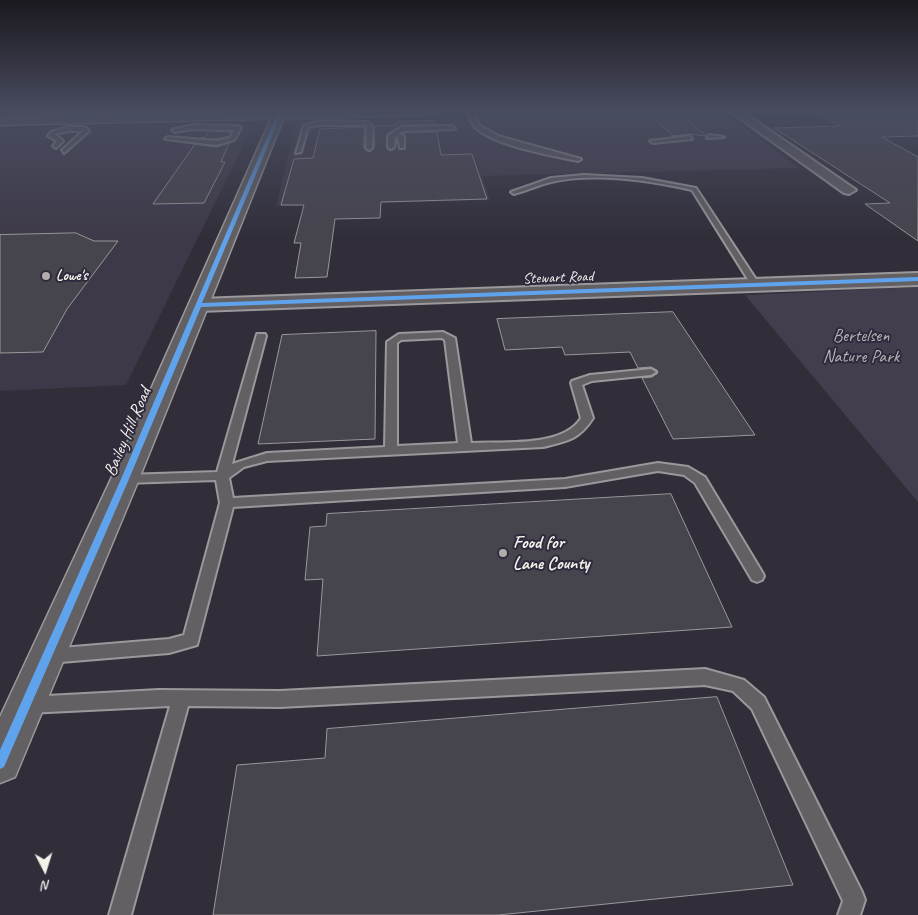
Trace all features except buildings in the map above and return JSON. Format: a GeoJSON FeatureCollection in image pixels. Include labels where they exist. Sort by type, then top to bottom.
{"type":"FeatureCollection","features":[{"type":"Feature","properties":{"kind":"street","name":"Bailey Hill Road"},"geometry":{"type":"LineString","coordinates":[[0,763],[124,480],[262,155]]}},
{"type":"Feature","properties":{"kind":"street"},"geometry":{"type":"LineString","coordinates":[[797,155],[848,190]]}},
{"type":"Feature","properties":{"kind":"street","name":"Stewart Road"},"geometry":{"type":"LineString","coordinates":[[199,304],[918,279]]}},
{"type":"Feature","properties":{"kind":"lane"},"geometry":{"type":"LineString","coordinates":[[553,155],[578,160]]}},
{"type":"Feature","properties":{"kind":"lane"},"geometry":{"type":"LineString","coordinates":[[514,192],[552,180],[586,178],[671,183],[694,189],[755,284]]}},
{"type":"Feature","properties":{"kind":"lane"},"geometry":{"type":"LineString","coordinates":[[391,451],[392,342],[399,338],[444,335],[450,338],[466,447]]}},
{"type":"Feature","properties":{"kind":"lane"},"geometry":{"type":"LineString","coordinates":[[47,656],[169,646],[191,640],[227,503],[222,476],[261,336]]}},
{"type":"Feature","properties":{"kind":"lane"},"geometry":{"type":"LineString","coordinates":[[124,480],[222,476],[240,464],[267,457],[543,443],[569,437],[580,431],[587,418],[576,383],[590,378],[651,372]]}},
{"type":"Feature","properties":{"kind":"lane"},"geometry":{"type":"LineString","coordinates":[[227,503],[565,483],[658,467],[688,471],[700,480],[758,576]]}},
{"type":"Feature","properties":{"kind":"lane"},"geometry":{"type":"LineString","coordinates":[[26,705],[181,698],[280,699],[705,677],[738,685],[758,703],[854,900],[849,915]]}},
{"type":"Feature","properties":{"kind":"lane"},"geometry":{"type":"LineString","coordinates":[[120,915],[181,698]]}},
{"type":"Feature","properties":{"kind":"shaded area"},"geometry":{"type":"Polygon","coordinates":[[[0,155],[238,155],[126,385],[0,391],[0,155]]]}},
{"type":"Feature","properties":{"kind":"shaded area"},"geometry":{"type":"Polygon","coordinates":[[[289,155],[781,155],[799,168],[482,176],[490,200],[276,206],[289,155]]]}},
{"type":"Feature","properties":{"kind":"green space","name":"Bertelsen Nature Park"},"geometry":{"type":"Polygon","coordinates":[[[918,287],[918,502],[745,295],[918,287]]]}},
{"type":"Feature","properties":{"kind":"cycle path"},"geometry":{"type":"LineString","coordinates":[[0,763],[125,479],[262,155]]}},
{"type":"Feature","properties":{"kind":"cycle path"},"geometry":{"type":"LineString","coordinates":[[199,305],[918,279]]}},
{"type":"Feature","properties":{"kind":"place","name":"Lowe's"},"geometry":{"type":"Point","coordinates":[46,276]}},
{"type":"Feature","properties":{"kind":"place","name":"Food for Lane County"},"geometry":{"type":"Point","coordinates":[503,553]}}]}
